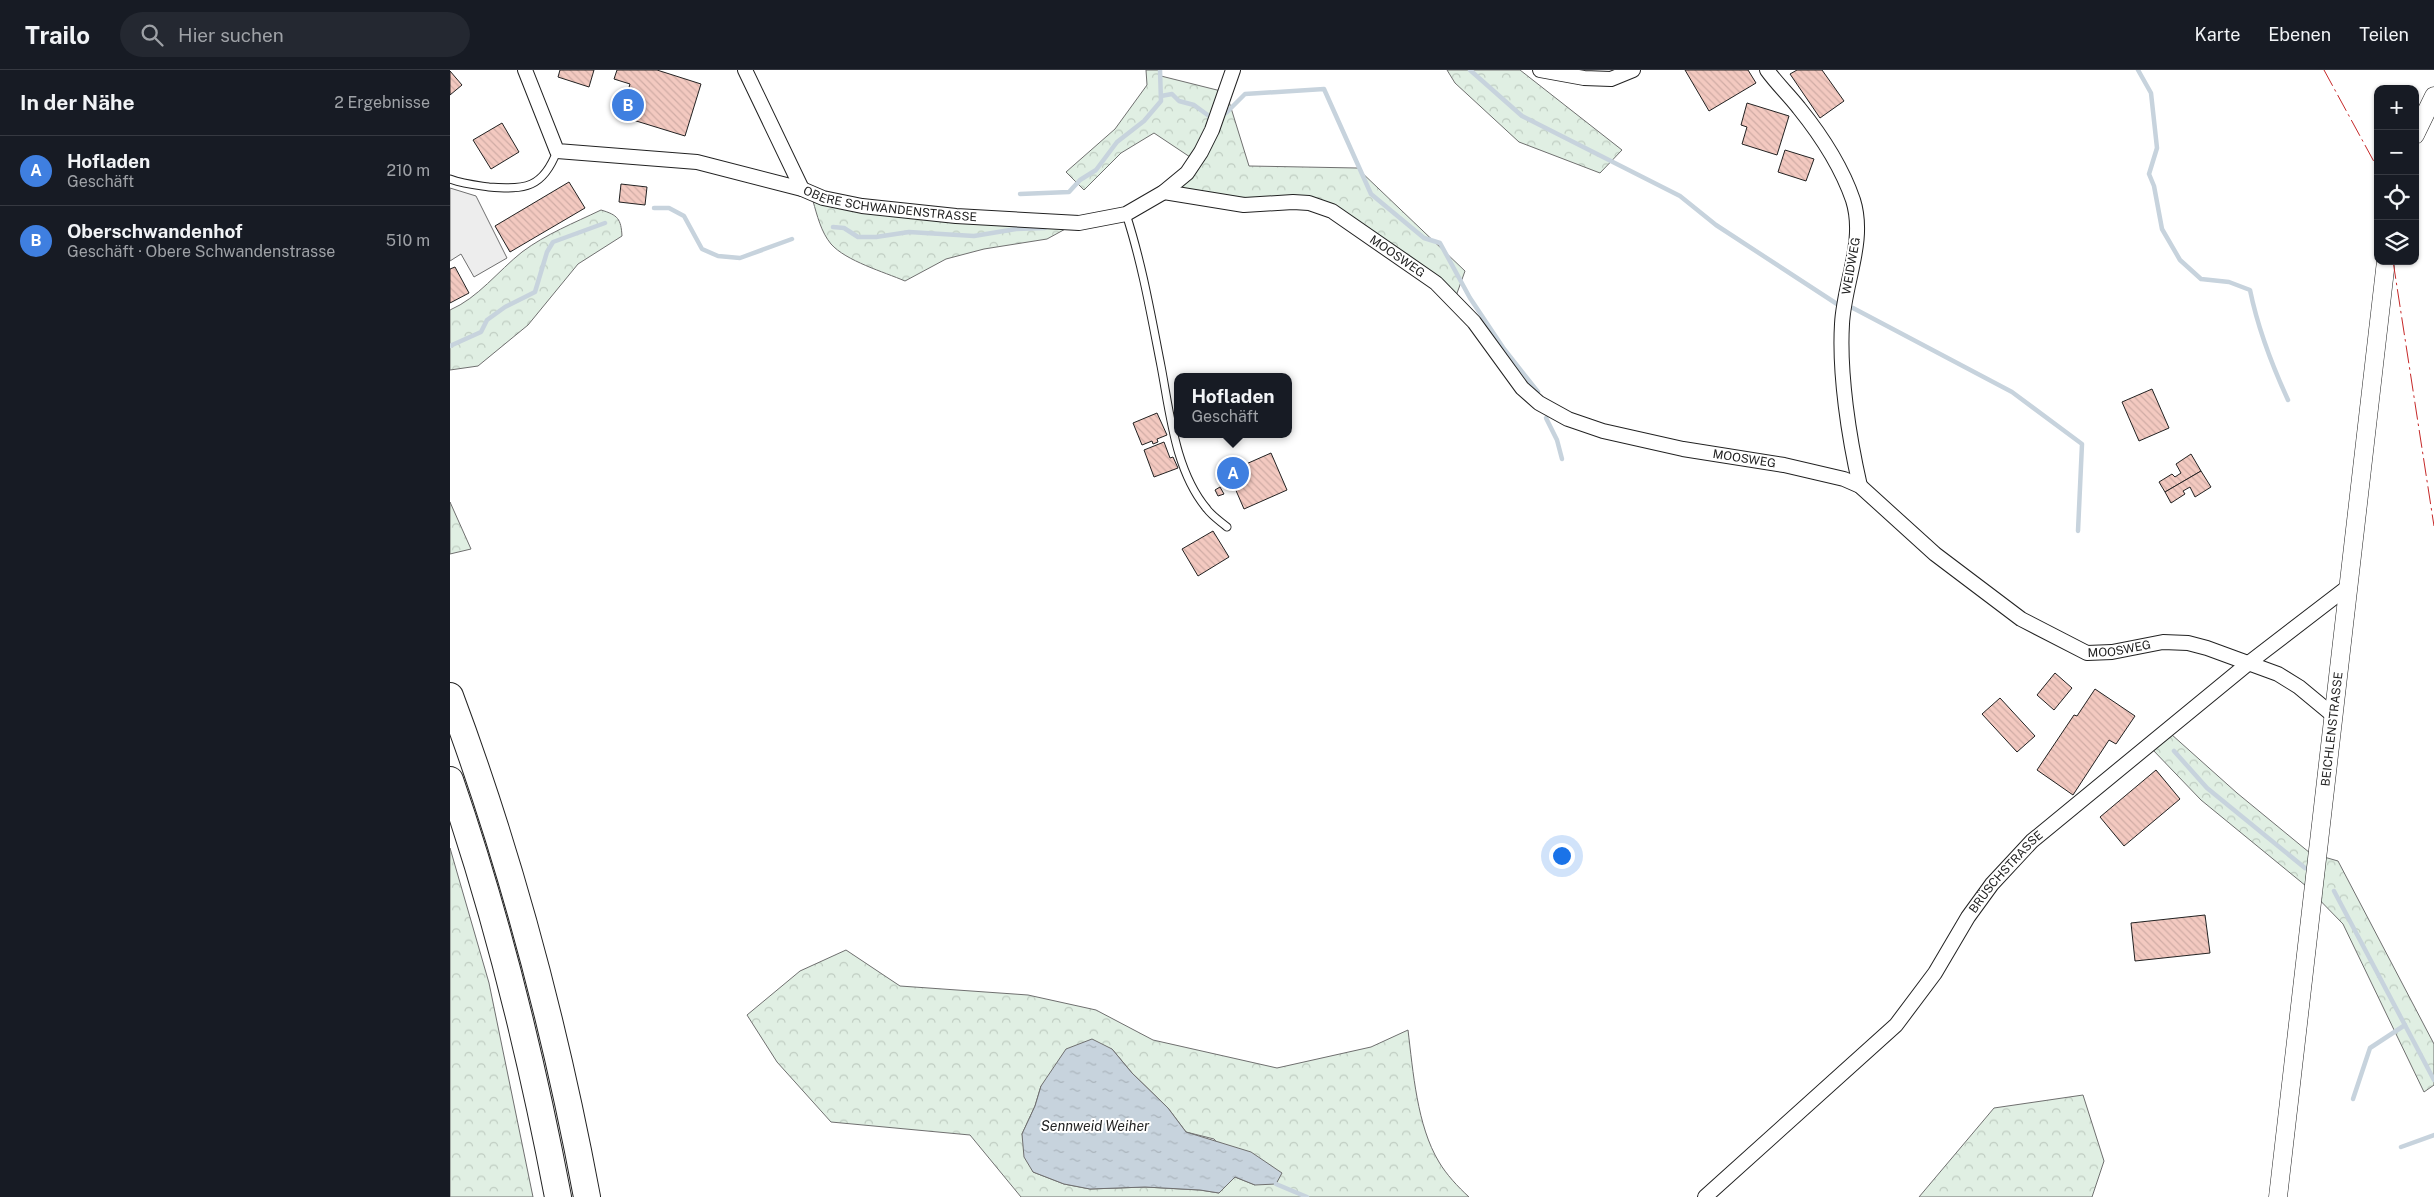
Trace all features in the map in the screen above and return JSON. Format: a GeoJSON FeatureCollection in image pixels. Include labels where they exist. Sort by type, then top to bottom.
{"type":"FeatureCollection","features":[{"type":"Feature","properties":{"kind":"highway"},"geometry":{"type":"LineString","coordinates":[[450,696],[493,818],[524,918],[564,1080],[587,1197]]}},
{"type":"Feature","properties":{"kind":"highway"},"geometry":{"type":"LineString","coordinates":[[450,780],[481,875],[510,976],[538,1091],[558,1197]]}},
{"type":"Feature","properties":{"kind":"street"},"geometry":{"type":"LineString","coordinates":[[525,70],[557,151]]}},
{"type":"Feature","properties":{"kind":"street"},"geometry":{"type":"LineString","coordinates":[[745,70],[802,190]]}},
{"type":"Feature","properties":{"kind":"street","name":"OBERE SCHWANDENSTRASSE"},"geometry":{"type":"LineString","coordinates":[[557,151],[697,162],[802,190],[823,198],[862,206],[956,216],[1079,223],[1126,214],[1164,192],[1187,173],[1201,152],[1233,70]]}},
{"type":"Feature","properties":{"kind":"street"},"geometry":{"type":"LineString","coordinates":[[1540,70],[1584,78],[1611,79],[1633,70]]}},
{"type":"Feature","properties":{"kind":"street","name":"WEIDWEG"},"geometry":{"type":"LineString","coordinates":[[1767,70],[1800,110],[1819,138],[1845,180],[1853,202],[1857,224],[1856,243],[1842,325],[1845,384],[1854,458],[1860,486]]}},
{"type":"Feature","properties":{"kind":"street"},"geometry":{"type":"LineString","coordinates":[[2417,130],[2434,96]]}},
{"type":"Feature","properties":{"kind":"street","name":"MOOSWEG"},"geometry":{"type":"LineString","coordinates":[[1164,192],[1244,205],[1294,202],[1309,204],[1332,211],[1374,238],[1436,283],[1474,322],[1522,388],[1539,403],[1568,419],[1603,431],[1824,474],[1860,486],[1935,554],[1990,597],[2021,619],[2087,653],[2112,652],[2163,642],[2188,643],[2250,662],[2285,679],[2334,716]]}},
{"type":"Feature","properties":{"kind":"street","name":"BEICHLENSTRASSE"},"geometry":{"type":"LineString","coordinates":[[2278,1197],[2386,265]]}},
{"type":"Feature","properties":{"kind":"street","name":"BRÜSCHSTRASSE"},"geometry":{"type":"LineString","coordinates":[[1705,1197],[1896,1025],[1925,988],[1968,917],[1992,884],[2032,842],[2250,662],[2349,586]]}},
{"type":"Feature","properties":{"kind":"lane"},"geometry":{"type":"LineString","coordinates":[[450,179],[464,184],[515,189],[533,184],[551,167],[557,151]]}},
{"type":"Feature","properties":{"kind":"lane"},"geometry":{"type":"LineString","coordinates":[[1126,214],[1134,239],[1151,314],[1174,435]]}},
{"type":"Feature","properties":{"kind":"lane"},"geometry":{"type":"LineString","coordinates":[[1175,438],[1189,479],[1207,509],[1227,527]]}},
{"type":"Feature","properties":{"kind":"green space"},"geometry":{"type":"Polygon","coordinates":[[[1146,70],[1160,70],[1161,76],[1221,91],[1227,95],[1249,166],[1357,168],[1465,271],[1456,296],[1332,208],[1241,201],[1172,190],[1193,159],[1154,133],[1121,153],[1084,190],[1066,172],[1115,129],[1147,85],[1146,70]]]}},
{"type":"Feature","properties":{"kind":"green space"},"geometry":{"type":"Polygon","coordinates":[[[1447,70],[1520,70],[1622,150],[1600,173],[1519,142],[1455,83],[1447,70]]]}},
{"type":"Feature","properties":{"kind":"green space"},"geometry":{"type":"Polygon","coordinates":[[[813,201],[1069,227],[1047,239],[984,249],[946,259],[905,281],[855,261],[831,244],[820,223],[813,201]]]}},
{"type":"Feature","properties":{"kind":"green space"},"geometry":{"type":"Polygon","coordinates":[[[601,210],[618,218],[622,236],[578,264],[528,325],[478,366],[450,370],[450,310],[470,299],[513,259],[531,246],[560,229],[601,210]]]}},
{"type":"Feature","properties":{"kind":"green space"},"geometry":{"type":"Polygon","coordinates":[[[450,502],[471,549],[450,554],[450,502]]]}},
{"type":"Feature","properties":{"kind":"green space"},"geometry":{"type":"Polygon","coordinates":[[[2171,734],[2237,793],[2310,853],[2338,861],[2434,1044],[2434,1085],[2424,1092],[2343,924],[2306,886],[2201,800],[2152,749],[2171,734]]]}},
{"type":"Feature","properties":{"kind":"green space"},"geometry":{"type":"Polygon","coordinates":[[[450,848],[489,983],[533,1197],[450,1197],[450,848]]]}},
{"type":"Feature","properties":{"kind":"green space"},"geometry":{"type":"Polygon","coordinates":[[[846,950],[900,986],[1028,995],[1096,1010],[1153,1040],[1277,1068],[1371,1047],[1408,1030],[1417,1098],[1426,1132],[1442,1167],[1469,1197],[1021,1197],[970,1135],[831,1122],[777,1062],[747,1015],[800,971],[846,950]],[[1112,1049],[1041,1086],[1035,1106],[1022,1134],[1033,1172],[1064,1184],[1090,1189],[1145,1187],[1219,1193],[1235,1177],[1255,1185],[1214,1139],[1186,1132],[1168,1108],[1132,1073],[1112,1049]]]}},
{"type":"Feature","properties":{"kind":"green space"},"geometry":{"type":"Polygon","coordinates":[[[2083,1095],[2104,1161],[2092,1197],[1919,1197],[1994,1108],[2083,1095]]]}},
{"type":"Feature","properties":{"kind":"shaded area"},"geometry":{"type":"Polygon","coordinates":[[[450,188],[476,196],[507,258],[474,277],[461,254],[450,261],[450,188]]]}},
{"type":"Feature","properties":{"kind":"water","name":"Sennweid Weiher"},"geometry":{"type":"Polygon","coordinates":[[[1092,1039],[1112,1049],[1132,1073],[1168,1108],[1186,1132],[1251,1152],[1282,1173],[1276,1184],[1255,1185],[1235,1177],[1219,1193],[1145,1187],[1090,1189],[1064,1184],[1033,1172],[1024,1157],[1022,1134],[1035,1106],[1041,1086],[1066,1049],[1092,1039]]]}},
{"type":"Feature","properties":{"kind":"building"},"geometry":{"type":"Polygon","coordinates":[[[560,70],[594,70],[589,87],[558,77],[560,70]]]}},
{"type":"Feature","properties":{"kind":"building"},"geometry":{"type":"Polygon","coordinates":[[[617,70],[657,70],[701,84],[685,136],[620,116],[630,84],[614,79],[617,70]]]}},
{"type":"Feature","properties":{"kind":"building"},"geometry":{"type":"Polygon","coordinates":[[[1685,70],[1748,70],[1756,83],[1709,111],[1685,70]]]}},
{"type":"Feature","properties":{"kind":"building"},"geometry":{"type":"Polygon","coordinates":[[[1797,70],[1822,70],[1844,101],[1820,118],[1790,74],[1797,70]]]}},
{"type":"Feature","properties":{"kind":"building"},"geometry":{"type":"Polygon","coordinates":[[[450,71],[462,85],[450,95],[450,71]]]}},
{"type":"Feature","properties":{"kind":"building"},"geometry":{"type":"Polygon","coordinates":[[[1747,103],[1789,116],[1777,155],[1742,144],[1747,127],[1741,125],[1747,103]]]}},
{"type":"Feature","properties":{"kind":"building"},"geometry":{"type":"Polygon","coordinates":[[[502,123],[519,152],[491,169],[473,140],[502,123]]]}},
{"type":"Feature","properties":{"kind":"building"},"geometry":{"type":"Polygon","coordinates":[[[1785,150],[1814,159],[1806,181],[1778,172],[1785,150]]]}},
{"type":"Feature","properties":{"kind":"building"},"geometry":{"type":"Polygon","coordinates":[[[569,182],[585,208],[510,252],[495,226],[569,182]]]}},
{"type":"Feature","properties":{"kind":"building"},"geometry":{"type":"Polygon","coordinates":[[[621,184],[647,187],[645,205],[619,202],[621,184]]]}},
{"type":"Feature","properties":{"kind":"building"},"geometry":{"type":"Polygon","coordinates":[[[455,267],[469,293],[450,303],[450,269],[455,267]]]}},
{"type":"Feature","properties":{"kind":"building"},"geometry":{"type":"Polygon","coordinates":[[[2152,389],[2169,428],[2139,441],[2122,402],[2152,389]]]}},
{"type":"Feature","properties":{"kind":"building"},"geometry":{"type":"Polygon","coordinates":[[[1157,413],[1167,435],[1157,439],[1158,442],[1153,444],[1152,441],[1142,445],[1133,423],[1157,413]]]}},
{"type":"Feature","properties":{"kind":"building"},"geometry":{"type":"Polygon","coordinates":[[[1164,442],[1170,458],[1173,457],[1178,468],[1154,477],[1144,450],[1164,442]]]}},
{"type":"Feature","properties":{"kind":"building"},"geometry":{"type":"Polygon","coordinates":[[[1271,453],[1287,490],[1244,509],[1228,472],[1271,453]]]}},
{"type":"Feature","properties":{"kind":"building"},"geometry":{"type":"Polygon","coordinates":[[[2191,454],[2201,471],[2165,492],[2159,482],[2172,474],[2175,477],[2181,473],[2176,464],[2191,454]]]}},
{"type":"Feature","properties":{"kind":"building"},"geometry":{"type":"Polygon","coordinates":[[[2201,471],[2211,487],[2195,497],[2190,487],[2183,491],[2185,494],[2171,503],[2165,492],[2201,471]]]}},
{"type":"Feature","properties":{"kind":"building"},"geometry":{"type":"Polygon","coordinates":[[[1220,487],[1224,494],[1218,496],[1215,490],[1220,487]]]}},
{"type":"Feature","properties":{"kind":"building"},"geometry":{"type":"Polygon","coordinates":[[[1213,531],[1229,557],[1198,576],[1182,549],[1213,531]]]}},
{"type":"Feature","properties":{"kind":"building"},"geometry":{"type":"Polygon","coordinates":[[[2055,673],[2072,688],[2054,710],[2037,695],[2055,673]]]}},
{"type":"Feature","properties":{"kind":"building"},"geometry":{"type":"Polygon","coordinates":[[[2095,689],[2135,716],[2116,744],[2109,740],[2073,795],[2037,770],[2074,715],[2077,716],[2095,689]]]}},
{"type":"Feature","properties":{"kind":"building"},"geometry":{"type":"Polygon","coordinates":[[[2000,698],[2035,736],[2017,752],[1982,714],[2000,698]]]}},
{"type":"Feature","properties":{"kind":"building"},"geometry":{"type":"Polygon","coordinates":[[[2156,770],[2180,799],[2124,846],[2100,817],[2156,770]]]}},
{"type":"Feature","properties":{"kind":"building"},"geometry":{"type":"Polygon","coordinates":[[[2205,915],[2210,953],[2135,961],[2131,923],[2205,915]]]}},
{"type":"Feature","properties":{"kind":"waterway"},"geometry":{"type":"LineString","coordinates":[[1020,194],[1069,192],[1080,180],[1096,170],[1117,142],[1144,121],[1161,101],[1160,70]]}},
{"type":"Feature","properties":{"kind":"waterway"},"geometry":{"type":"LineString","coordinates":[[1470,70],[1522,116],[1680,196],[1716,225],[1837,304]]}},
{"type":"Feature","properties":{"kind":"waterway"},"geometry":{"type":"LineString","coordinates":[[2138,70],[2151,93],[2157,148],[2149,174],[2154,186],[2162,229],[2180,260],[2201,279],[2229,282],[2250,290],[2266,346],[2288,400]]}},
{"type":"Feature","properties":{"kind":"waterway"},"geometry":{"type":"LineString","coordinates":[[1226,113],[1245,94],[1324,89],[1371,194],[1424,238],[1440,243],[1470,298],[1504,349],[1538,392]]}},
{"type":"Feature","properties":{"kind":"waterway"},"geometry":{"type":"LineString","coordinates":[[1161,96],[1172,94],[1179,101],[1194,105],[1209,116]]}},
{"type":"Feature","properties":{"kind":"waterway"},"geometry":{"type":"LineString","coordinates":[[654,208],[669,208],[684,216],[702,249],[718,256],[740,258],[792,239]]}},
{"type":"Feature","properties":{"kind":"waterway"},"geometry":{"type":"LineString","coordinates":[[450,346],[481,332],[487,320],[505,307],[535,292],[547,252],[553,242],[605,223]]}},
{"type":"Feature","properties":{"kind":"waterway"},"geometry":{"type":"LineString","coordinates":[[833,227],[844,228],[858,237],[876,237],[909,232],[974,236],[1016,229],[1045,228],[1046,225]]}},
{"type":"Feature","properties":{"kind":"waterway"},"geometry":{"type":"LineString","coordinates":[[1846,307],[1853,308],[2012,392],[2082,444],[2078,531]]}},
{"type":"Feature","properties":{"kind":"waterway"},"geometry":{"type":"LineString","coordinates":[[1546,418],[1557,440],[1562,459]]}},
{"type":"Feature","properties":{"kind":"waterway"},"geometry":{"type":"LineString","coordinates":[[2174,751],[2207,788],[2305,868]]}},
{"type":"Feature","properties":{"kind":"waterway"},"geometry":{"type":"LineString","coordinates":[[2334,891],[2434,1080]]}},
{"type":"Feature","properties":{"kind":"waterway"},"geometry":{"type":"LineString","coordinates":[[2353,1099],[2370,1048],[2405,1025]]}},
{"type":"Feature","properties":{"kind":"waterway"},"geometry":{"type":"LineString","coordinates":[[2401,1147],[2434,1135]]}},
{"type":"Feature","properties":{"kind":"waterway"},"geometry":{"type":"LineString","coordinates":[[1276,1184],[1307,1197]]}},
{"type":"Feature","properties":{"kind":"power"},"geometry":{"type":"LineString","coordinates":[[2324,70],[2374,162]]}},
{"type":"Feature","properties":{"kind":"power"},"geometry":{"type":"LineString","coordinates":[[2394,265],[2434,526]]}},
{"type":"Feature","properties":{"kind":"place","name":"Oberschwandenhof"},"geometry":{"type":"Point","coordinates":[628,105]}},
{"type":"Feature","properties":{"kind":"place","name":"Hofladen"},"geometry":{"type":"Point","coordinates":[1233,473]}}]}
